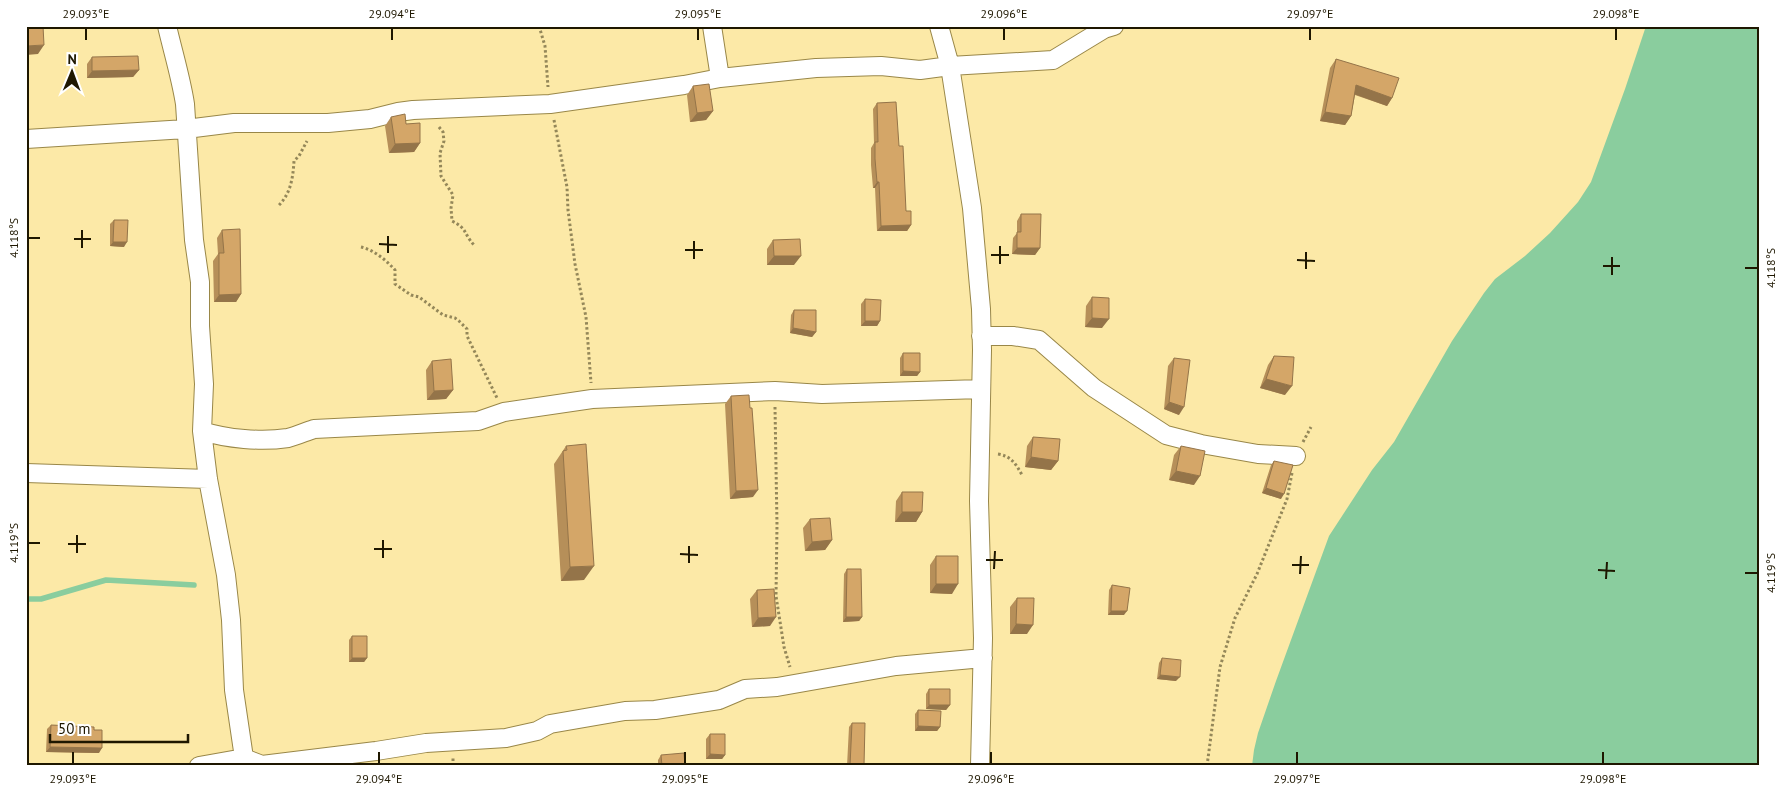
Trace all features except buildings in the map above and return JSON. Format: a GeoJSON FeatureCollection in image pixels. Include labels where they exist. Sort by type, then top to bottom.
{"type":"FeatureCollection","features":[{"type":"Feature","properties":{"kind":"street"},"geometry":{"type":"LineString","coordinates":[[167,26],[183,86],[185,104],[194,240],[200,282],[200,326],[204,384],[202,432],[208,479],[226,575],[231,620],[234,690],[245,762]]}},
{"type":"Feature","properties":{"kind":"street"},"geometry":{"type":"LineString","coordinates":[[712,26],[720,78]]}},
{"type":"Feature","properties":{"kind":"street"},"geometry":{"type":"LineString","coordinates":[[939,26],[950,66],[972,208],[981,336],[979,501],[983,658],[980,766]]}},
{"type":"Feature","properties":{"kind":"street"},"geometry":{"type":"LineString","coordinates":[[26,139],[186,129],[234,123],[328,123],[370,119],[406,111],[454,107],[550,104],[684,86],[720,78],[816,68],[881,66],[920,70],[950,66],[1053,60],[1104,28],[1114,26]]}},
{"type":"Feature","properties":{"kind":"street"},"geometry":{"type":"LineString","coordinates":[[981,336],[1013,336],[1038,340],[1094,388],[1166,434],[1201,444],[1258,454],[1296,456]]}},
{"type":"Feature","properties":{"kind":"street"},"geometry":{"type":"LineString","coordinates":[[202,432],[226,438],[277,439],[290,437],[314,428],[478,421],[504,412],[592,399],[775,392],[822,394],[981,389]]}},
{"type":"Feature","properties":{"kind":"street"},"geometry":{"type":"LineString","coordinates":[[26,473],[208,479]]}},
{"type":"Feature","properties":{"kind":"street"},"geometry":{"type":"LineString","coordinates":[[199,766],[245,762],[262,765],[376,751],[426,742],[506,738],[537,731],[550,724],[625,711],[655,710],[719,700],[746,689],[777,687],[896,666],[983,658]]}},
{"type":"Feature","properties":{"kind":"path"},"geometry":{"type":"LineString","coordinates":[[539,26],[545,46],[550,104],[567,187],[575,264],[586,317],[592,399]]}},
{"type":"Feature","properties":{"kind":"path"},"geometry":{"type":"LineString","coordinates":[[433,110],[437,125],[443,132],[444,141],[440,154],[441,176],[453,195],[452,221],[460,225],[467,232],[468,238],[474,244]]}},
{"type":"Feature","properties":{"kind":"path"},"geometry":{"type":"LineString","coordinates":[[279,205],[286,199],[294,161],[299,156],[311,134],[322,129],[328,123]]}},
{"type":"Feature","properties":{"kind":"path"},"geometry":{"type":"LineString","coordinates":[[361,247],[369,249],[387,261],[395,270],[395,284],[411,295],[418,297],[443,315],[456,318],[467,329],[467,336],[504,412]]}},
{"type":"Feature","properties":{"kind":"path"},"geometry":{"type":"LineString","coordinates":[[775,392],[776,596],[784,647],[795,683]]}},
{"type":"Feature","properties":{"kind":"path"},"geometry":{"type":"LineString","coordinates":[[1207,766],[1220,667],[1235,618],[1257,574],[1287,499],[1296,456],[1311,427]]}},
{"type":"Feature","properties":{"kind":"path"},"geometry":{"type":"LineString","coordinates":[[980,454],[1004,455],[1015,462],[1022,475]]}},
{"type":"Feature","properties":{"kind":"shaded area"},"geometry":{"type":"Polygon","coordinates":[[[1646,26],[1759,26],[1759,766],[1252,766],[1258,733],[1329,536],[1372,470],[1394,442],[1452,341],[1484,293],[1495,279],[1525,256],[1550,233],[1578,202],[1591,182],[1646,26]]]}},
{"type":"Feature","properties":{"kind":"waterway"},"geometry":{"type":"LineString","coordinates":[[26,599],[41,599],[106,580],[194,585]]}}]}
